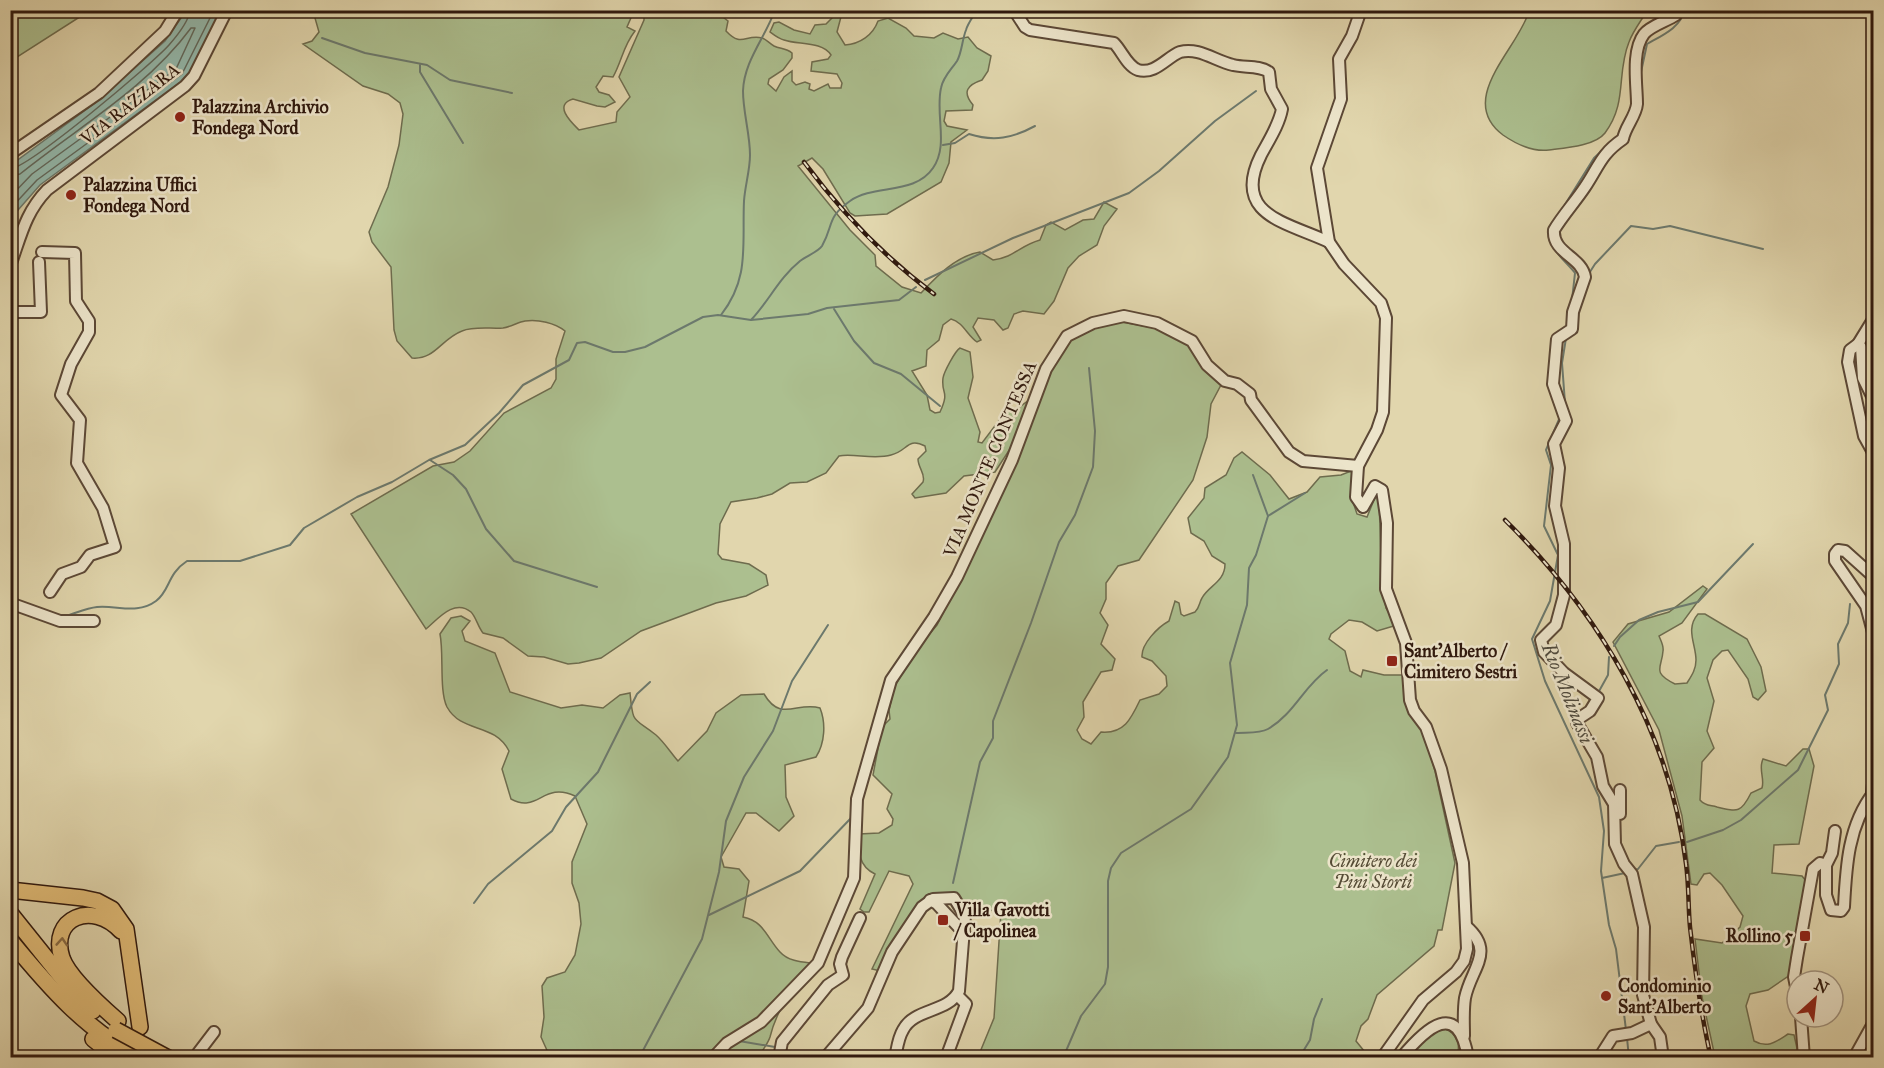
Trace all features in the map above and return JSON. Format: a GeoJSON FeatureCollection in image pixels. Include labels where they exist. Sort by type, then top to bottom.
{"type":"FeatureCollection","features":[{"type":"Feature","properties":{"kind":"highway"},"geometry":{"type":"LineString","coordinates":[[10,890],[83,898],[97,901],[112,909],[126,929],[140,1028]]}},
{"type":"Feature","properties":{"kind":"highway"},"geometry":{"type":"LineString","coordinates":[[10,912],[71,989],[117,1025],[164,1056]]}},
{"type":"Feature","properties":{"kind":"highway"},"geometry":{"type":"LineString","coordinates":[[117,1025],[63,961],[60,947],[62,934],[70,921],[82,915],[98,914],[111,921],[127,937]]}},
{"type":"Feature","properties":{"kind":"highway"},"geometry":{"type":"LineString","coordinates":[[10,940],[61,998],[91,1026],[142,1058]]}},
{"type":"Feature","properties":{"kind":"highway"},"geometry":{"type":"LineString","coordinates":[[10,952],[57,1007],[117,1058]]}},
{"type":"Feature","properties":{"kind":"street"},"geometry":{"type":"LineString","coordinates":[[10,154],[99,93],[165,31],[178,10]]}},
{"type":"Feature","properties":{"kind":"street","name":"VIA RAZZARA"},"geometry":{"type":"LineString","coordinates":[[10,266],[24,221],[32,205],[47,190],[185,86],[194,76],[226,10]]}},
{"type":"Feature","properties":{"kind":"street"},"geometry":{"type":"LineString","coordinates":[[1014,10],[1024,27],[1030,30],[1114,43],[1122,51],[1128,63],[1139,70],[1151,69],[1179,53],[1192,51],[1230,64],[1264,69],[1269,72],[1271,89],[1282,109],[1280,119],[1254,169],[1252,194],[1270,216],[1329,242]]}},
{"type":"Feature","properties":{"kind":"street"},"geometry":{"type":"LineString","coordinates":[[1361,10],[1352,36],[1339,59],[1341,99],[1317,168],[1329,242],[1344,264],[1381,303],[1386,318],[1383,412],[1377,430],[1358,466],[1356,497],[1360,506],[1363,507],[1376,486],[1382,490],[1387,523],[1386,589],[1406,643],[1410,700],[1414,711],[1426,727],[1442,769],[1463,863],[1467,894],[1467,949],[1464,961],[1456,972],[1423,1000],[1382,1058]]}},
{"type":"Feature","properties":{"kind":"street"},"geometry":{"type":"LineString","coordinates":[[1632,874],[1624,864],[1615,844],[1614,804],[1603,786],[1597,757],[1577,723],[1590,711],[1598,698],[1564,673],[1544,652],[1541,645],[1543,637],[1556,625],[1564,595],[1564,544],[1554,506],[1559,468],[1554,444],[1563,413],[1553,384],[1557,339],[1566,332],[1584,283],[1584,271],[1558,248],[1554,230],[1587,184],[1598,162],[1610,148],[1623,139],[1625,128],[1637,107],[1634,77],[1640,42],[1644,33],[1676,15],[1678,10]]}},
{"type":"Feature","properties":{"kind":"street"},"geometry":{"type":"LineString","coordinates":[[10,312],[41,312],[40,257],[75,253],[76,301],[89,321],[89,332],[71,364],[61,395],[80,420],[77,463],[103,508],[115,547],[90,555],[81,567],[62,574],[50,592]]}},
{"type":"Feature","properties":{"kind":"street","name":"VIA MONTE CONTESSA"},"geometry":{"type":"LineString","coordinates":[[713,1058],[727,1043],[761,1022],[818,963],[855,879],[857,799],[891,680],[934,617],[957,577],[1012,460],[1046,369],[1067,336],[1093,323],[1124,316],[1158,323],[1192,341],[1207,365],[1225,381],[1237,384],[1250,394],[1251,400],[1289,452],[1303,461],[1358,466]]}},
{"type":"Feature","properties":{"kind":"street"},"geometry":{"type":"LineString","coordinates":[[1874,318],[1858,344],[1850,350],[1848,362],[1864,436],[1874,454]]}},
{"type":"Feature","properties":{"kind":"street"},"geometry":{"type":"LineString","coordinates":[[1858,344],[1861,347],[1863,378],[1874,400]]}},
{"type":"Feature","properties":{"kind":"street"},"geometry":{"type":"LineString","coordinates":[[1874,577],[1845,551],[1840,550],[1835,554],[1835,561],[1866,606],[1874,636]]}},
{"type":"Feature","properties":{"kind":"street"},"geometry":{"type":"LineString","coordinates":[[10,603],[60,621],[94,621]]}},
{"type":"Feature","properties":{"kind":"street"},"geometry":{"type":"LineString","coordinates":[[1835,831],[1832,853],[1826,865],[1826,895],[1831,910],[1838,912],[1844,907],[1848,856],[1858,816],[1873,793],[1874,773]]}},
{"type":"Feature","properties":{"kind":"street"},"geometry":{"type":"LineString","coordinates":[[1620,790],[1619,844],[1632,867],[1644,927],[1643,995],[1649,1026],[1660,1037],[1663,1058]]}},
{"type":"Feature","properties":{"kind":"street"},"geometry":{"type":"LineString","coordinates":[[1795,969],[1813,870],[1820,863],[1826,865]]}},
{"type":"Feature","properties":{"kind":"street"},"geometry":{"type":"LineString","coordinates":[[825,1058],[868,1008],[892,952],[922,907],[930,900],[944,897],[954,898],[965,916],[965,934],[957,995],[955,1000],[911,1020],[903,1030],[895,1058]]}},
{"type":"Feature","properties":{"kind":"street"},"geometry":{"type":"LineString","coordinates":[[930,900],[937,904],[965,934]]}},
{"type":"Feature","properties":{"kind":"street"},"geometry":{"type":"LineString","coordinates":[[779,1058],[778,1048],[782,1042],[828,985],[843,975],[840,964],[842,957],[860,918]]}},
{"type":"Feature","properties":{"kind":"street"},"geometry":{"type":"LineString","coordinates":[[1466,926],[1475,934],[1481,956],[1466,996],[1464,1036],[1468,1058]]}},
{"type":"Feature","properties":{"kind":"street"},"geometry":{"type":"LineString","coordinates":[[946,1058],[966,1004],[957,995]]}},
{"type":"Feature","properties":{"kind":"street"},"geometry":{"type":"LineString","coordinates":[[1854,1058],[1874,1022]]}},
{"type":"Feature","properties":{"kind":"street"},"geometry":{"type":"LineString","coordinates":[[1401,1058],[1419,1036],[1439,1023],[1450,1023],[1464,1036]]}},
{"type":"Feature","properties":{"kind":"street"},"geometry":{"type":"LineString","coordinates":[[1599,1058],[1613,1036],[1649,1026]]}},
{"type":"Feature","properties":{"kind":"street"},"geometry":{"type":"LineString","coordinates":[[1802,1029],[1804,1058]]}},
{"type":"Feature","properties":{"kind":"street"},"geometry":{"type":"LineString","coordinates":[[203,1058],[198,1053],[214,1032]]}},
{"type":"Feature","properties":{"kind":"green space"},"geometry":{"type":"Polygon","coordinates":[[[11,10],[89,10],[89,11],[11,61],[11,10]]]}},
{"type":"Feature","properties":{"kind":"green space"},"geometry":{"type":"Polygon","coordinates":[[[313,11],[634,11],[627,27],[635,31],[613,77],[603,76],[596,87],[599,92],[609,95],[615,102],[605,107],[573,99],[564,105],[566,114],[579,130],[616,122],[617,112],[630,97],[619,77],[644,20],[644,11],[715,11],[728,21],[726,31],[736,39],[762,38],[774,46],[790,51],[792,58],[783,70],[769,79],[768,84],[776,91],[784,77],[792,71],[792,81],[796,85],[805,82],[810,84],[809,89],[814,91],[828,84],[830,88],[841,88],[842,83],[837,74],[811,71],[812,62],[828,59],[831,55],[827,51],[816,45],[778,38],[770,32],[774,23],[779,22],[794,30],[810,34],[815,25],[826,24],[837,13],[842,13],[837,32],[845,45],[865,38],[873,31],[878,21],[888,18],[906,28],[914,36],[934,38],[943,33],[958,39],[968,37],[977,48],[991,56],[988,71],[982,80],[973,84],[968,90],[968,96],[973,105],[972,110],[946,111],[944,121],[947,126],[967,130],[951,142],[949,163],[941,182],[887,214],[855,216],[850,213],[823,169],[812,158],[798,166],[850,230],[875,255],[876,266],[902,287],[921,293],[955,262],[971,254],[980,252],[993,260],[1000,259],[1040,240],[1046,225],[1051,222],[1065,230],[1083,220],[1094,219],[1104,202],[1117,209],[1104,226],[1097,245],[1079,256],[1068,268],[1054,301],[1044,314],[1023,311],[1014,314],[1008,328],[1003,330],[994,320],[978,318],[973,327],[981,340],[977,342],[959,323],[951,319],[943,325],[939,340],[927,350],[926,366],[912,371],[927,395],[930,410],[935,413],[940,412],[945,396],[943,378],[955,353],[960,348],[970,352],[973,377],[968,398],[980,432],[978,442],[982,443],[1007,410],[1018,408],[1032,398],[1010,449],[995,472],[964,476],[946,493],[915,498],[912,494],[924,479],[918,459],[926,451],[925,446],[914,443],[897,453],[884,456],[839,456],[826,473],[807,482],[790,483],[772,494],[731,502],[720,524],[718,554],[722,559],[749,564],[766,575],[768,585],[746,596],[716,603],[641,631],[601,658],[568,664],[544,657],[528,656],[503,638],[483,633],[473,614],[465,608],[458,607],[446,612],[426,629],[351,514],[433,466],[454,462],[470,451],[504,413],[551,388],[556,379],[556,359],[565,331],[546,322],[535,321],[522,322],[503,328],[467,329],[427,356],[420,358],[412,358],[397,341],[394,330],[391,267],[372,242],[369,232],[388,187],[399,145],[403,114],[400,103],[388,94],[363,86],[303,44],[312,41],[319,32],[313,11]]]}},
{"type":"Feature","properties":{"kind":"green space"},"geometry":{"type":"Polygon","coordinates":[[[1529,11],[1647,11],[1633,34],[1625,54],[1617,110],[1605,133],[1594,141],[1571,147],[1537,150],[1525,147],[1503,135],[1490,121],[1485,106],[1487,90],[1529,11]]]}},
{"type":"Feature","properties":{"kind":"green space","name":"Cimitero dei Pini Storti"},"geometry":{"type":"Polygon","coordinates":[[[1122,322],[1160,329],[1189,344],[1211,376],[1222,383],[1211,404],[1207,437],[1193,480],[1139,560],[1118,566],[1106,583],[1106,599],[1100,613],[1108,625],[1101,644],[1115,659],[1112,670],[1101,672],[1083,702],[1084,717],[1077,730],[1082,739],[1091,744],[1101,732],[1116,731],[1121,728],[1130,719],[1140,700],[1159,694],[1167,686],[1166,676],[1152,661],[1142,657],[1142,652],[1151,636],[1169,621],[1175,601],[1179,603],[1181,614],[1184,616],[1195,612],[1205,594],[1222,575],[1225,564],[1212,556],[1204,541],[1191,533],[1188,518],[1204,498],[1205,488],[1226,475],[1234,458],[1242,452],[1270,475],[1289,499],[1307,492],[1320,477],[1341,475],[1351,471],[1354,473],[1352,499],[1357,514],[1367,517],[1376,495],[1379,499],[1382,586],[1386,608],[1397,625],[1377,631],[1362,622],[1349,620],[1331,634],[1329,639],[1345,651],[1350,671],[1361,677],[1363,670],[1384,675],[1406,675],[1435,771],[1455,863],[1442,930],[1438,930],[1434,946],[1377,995],[1368,1019],[1361,1026],[1356,1041],[1369,1057],[978,1057],[994,1018],[1001,911],[970,909],[962,900],[947,893],[929,895],[880,971],[872,969],[913,884],[909,876],[889,871],[869,912],[860,909],[875,874],[865,867],[860,857],[859,834],[879,833],[892,825],[893,819],[887,809],[892,794],[873,775],[882,727],[890,719],[889,710],[894,688],[915,651],[937,625],[978,544],[1028,433],[1054,360],[1071,338],[1100,324],[1122,322]]]}},
{"type":"Feature","properties":{"kind":"green space"},"geometry":{"type":"Polygon","coordinates":[[[1703,586],[1707,589],[1682,623],[1659,636],[1663,649],[1660,673],[1663,676],[1675,684],[1687,683],[1696,663],[1692,625],[1698,614],[1705,614],[1747,639],[1761,667],[1766,691],[1758,700],[1753,697],[1748,679],[1728,650],[1722,651],[1713,660],[1707,678],[1714,701],[1707,731],[1714,748],[1702,762],[1700,800],[1708,805],[1730,810],[1741,808],[1751,793],[1762,788],[1763,759],[1786,766],[1803,749],[1809,749],[1814,766],[1799,844],[1774,845],[1772,873],[1802,876],[1806,881],[1791,969],[1785,969],[1785,978],[1768,990],[1750,994],[1746,1006],[1754,1041],[1768,1044],[1788,1034],[1794,1035],[1799,1057],[1715,1057],[1702,997],[1695,939],[1722,943],[1740,927],[1743,916],[1722,885],[1710,873],[1704,874],[1697,885],[1691,884],[1682,816],[1659,730],[1613,642],[1628,624],[1669,612],[1703,586]]]}},
{"type":"Feature","properties":{"kind":"green space"},"geometry":{"type":"Polygon","coordinates":[[[461,616],[470,621],[462,631],[465,641],[495,653],[510,692],[561,708],[582,705],[603,708],[620,695],[630,693],[633,716],[659,738],[678,761],[707,731],[716,713],[741,695],[764,694],[770,703],[783,709],[820,708],[824,733],[816,757],[785,765],[786,797],[794,816],[779,831],[756,813],[746,813],[721,857],[724,867],[739,869],[749,881],[743,917],[761,926],[783,955],[811,963],[782,1007],[760,1057],[550,1057],[541,1037],[544,1017],[542,986],[547,978],[565,972],[575,955],[581,924],[579,903],[572,883],[572,862],[587,824],[575,796],[564,792],[548,794],[528,803],[520,803],[511,799],[502,769],[509,751],[503,742],[487,731],[461,721],[447,707],[443,692],[440,634],[451,618],[461,616]]]}},
{"type":"Feature","properties":{"kind":"green space"},"geometry":{"type":"Polygon","coordinates":[[[1444,1028],[1457,1040],[1458,1049],[1455,1057],[1407,1058],[1430,1033],[1444,1028]]]}},
{"type":"Feature","properties":{"kind":"water"},"geometry":{"type":"Polygon","coordinates":[[[186,11],[221,11],[187,77],[40,185],[11,218],[11,165],[95,103],[165,41],[186,11]]]}},
{"type":"Feature","properties":{"kind":"waterway"},"geometry":{"type":"LineString","coordinates":[[721,315],[737,288],[743,261],[744,201],[750,155],[743,99],[744,80],[775,10]]}},
{"type":"Feature","properties":{"kind":"waterway"},"geometry":{"type":"LineString","coordinates":[[751,320],[793,268],[822,246],[834,217],[842,207],[871,192],[916,182],[933,168],[940,150],[939,109],[942,84],[959,57],[967,27],[977,10]]}},
{"type":"Feature","properties":{"kind":"waterway","name":"Rio Molinassi"},"geometry":{"type":"LineString","coordinates":[[1641,72],[1647,44],[1675,26],[1684,10]]}},
{"type":"Feature","properties":{"kind":"waterway"},"geometry":{"type":"LineString","coordinates":[[322,38],[365,53],[427,65],[450,80],[512,93]]}},
{"type":"Feature","properties":{"kind":"waterway"},"geometry":{"type":"LineString","coordinates":[[420,65],[420,72],[463,143]]}},
{"type":"Feature","properties":{"kind":"waterway"},"geometry":{"type":"LineString","coordinates":[[925,280],[1013,238],[1129,193],[1159,171],[1215,121],[1256,91]]}},
{"type":"Feature","properties":{"kind":"waterway"},"geometry":{"type":"LineString","coordinates":[[943,145],[955,143],[969,134],[987,138],[1003,138],[1035,126]]}},
{"type":"Feature","properties":{"kind":"waterway","name":"Rio Molinassi"},"geometry":{"type":"LineString","coordinates":[[1561,211],[1594,158],[1606,147]]}},
{"type":"Feature","properties":{"kind":"waterway","name":"Rio Molinassi"},"geometry":{"type":"LineString","coordinates":[[1551,225],[1550,239],[1553,246],[1575,273],[1572,300]]}},
{"type":"Feature","properties":{"kind":"waterway"},"geometry":{"type":"LineString","coordinates":[[1588,275],[1595,264],[1631,226],[1653,229],[1670,226],[1763,249]]}},
{"type":"Feature","properties":{"kind":"waterway"},"geometry":{"type":"LineString","coordinates":[[66,616],[97,607],[134,609],[149,605],[161,597],[176,571],[187,561],[240,561],[290,545],[304,528],[357,497],[392,482],[429,460],[465,445],[499,413],[523,385],[569,360],[577,343],[585,342],[613,352],[625,352],[645,347],[703,317],[718,315],[751,320],[808,314],[827,308],[899,300],[916,287]]}},
{"type":"Feature","properties":{"kind":"waterway"},"geometry":{"type":"LineString","coordinates":[[834,309],[854,341],[874,363],[901,374],[940,406]]}},
{"type":"Feature","properties":{"kind":"waterway","name":"Rio Molinassi"},"geometry":{"type":"LineString","coordinates":[[1567,329],[1568,317]]}},
{"type":"Feature","properties":{"kind":"waterway","name":"Rio Molinassi"},"geometry":{"type":"LineString","coordinates":[[1565,403],[1562,363],[1566,338]]}},
{"type":"Feature","properties":{"kind":"waterway"},"geometry":{"type":"LineString","coordinates":[[953,883],[980,762],[993,738],[993,721],[1059,542],[1075,515],[1093,467],[1095,431],[1089,368]]}},
{"type":"Feature","properties":{"kind":"waterway","name":"Rio Molinassi"},"geometry":{"type":"LineString","coordinates":[[1560,417],[1546,450],[1551,465],[1544,526],[1558,555],[1550,601],[1532,639],[1545,681],[1599,797],[1604,831],[1601,871],[1609,925],[1616,949],[1626,1030]]}},
{"type":"Feature","properties":{"kind":"waterway"},"geometry":{"type":"LineString","coordinates":[[430,460],[453,475],[466,489],[486,529],[514,561],[597,587]]}},
{"type":"Feature","properties":{"kind":"waterway"},"geometry":{"type":"LineString","coordinates":[[1063,1058],[1081,1016],[1105,984],[1108,967],[1108,881],[1111,868],[1121,853],[1191,809],[1228,757],[1237,725],[1230,663],[1247,605],[1249,568],[1256,555],[1268,516],[1253,475]]}},
{"type":"Feature","properties":{"kind":"waterway"},"geometry":{"type":"LineString","coordinates":[[1268,516],[1305,493]]}},
{"type":"Feature","properties":{"kind":"waterway"},"geometry":{"type":"LineString","coordinates":[[1614,646],[1620,637],[1639,620],[1658,612],[1698,602],[1753,544]]}},
{"type":"Feature","properties":{"kind":"waterway"},"geometry":{"type":"LineString","coordinates":[[1687,842],[1723,830],[1741,820],[1798,770],[1828,710],[1825,695],[1839,664],[1838,644],[1848,623],[1850,604]]}},
{"type":"Feature","properties":{"kind":"waterway"},"geometry":{"type":"LineString","coordinates":[[639,1058],[702,939],[719,872],[726,821],[744,777],[773,731],[792,681],[828,625]]}},
{"type":"Feature","properties":{"kind":"waterway"},"geometry":{"type":"LineString","coordinates":[[1598,693],[1608,675],[1609,657]]}},
{"type":"Feature","properties":{"kind":"waterway"},"geometry":{"type":"LineString","coordinates":[[1236,733],[1261,732],[1277,723],[1327,670]]}},
{"type":"Feature","properties":{"kind":"waterway"},"geometry":{"type":"LineString","coordinates":[[474,903],[488,884],[552,831],[566,807],[598,772],[637,694],[650,682]]}},
{"type":"Feature","properties":{"kind":"waterway"},"geometry":{"type":"LineString","coordinates":[[709,915],[800,871],[853,816]]}},
{"type":"Feature","properties":{"kind":"waterway"},"geometry":{"type":"LineString","coordinates":[[1633,870],[1638,869],[1656,846],[1679,842]]}},
{"type":"Feature","properties":{"kind":"waterway"},"geometry":{"type":"LineString","coordinates":[[1602,878],[1625,873]]}},
{"type":"Feature","properties":{"kind":"waterway"},"geometry":{"type":"LineString","coordinates":[[1299,1058],[1310,1040],[1314,1019],[1322,999]]}},
{"type":"Feature","properties":{"kind":"waterway","name":"Rio Molinassi"},"geometry":{"type":"LineString","coordinates":[[1627,1038],[1629,1058]]}},
{"type":"Feature","properties":{"kind":"waterway"},"geometry":{"type":"LineString","coordinates":[[739,1041],[775,1047]]}},
{"type":"Feature","properties":{"kind":"railway"},"geometry":{"type":"LineString","coordinates":[[804,162],[864,233],[915,280],[934,294]]}},
{"type":"Feature","properties":{"kind":"railway"},"geometry":{"type":"LineString","coordinates":[[1505,520],[1571,594],[1599,634],[1625,677],[1664,767],[1677,815],[1686,864],[1694,960],[1711,1058]]}},
{"type":"Feature","properties":{"kind":"place","name":"Palazzina Archivio Fondega Nord"},"geometry":{"type":"Point","coordinates":[180,117]}},
{"type":"Feature","properties":{"kind":"place","name":"Palazzina Uffici Fondega Nord"},"geometry":{"type":"Point","coordinates":[71,195]}},
{"type":"Feature","properties":{"kind":"place","name":"Sant'Alberto / Cimitero Sestri"},"geometry":{"type":"Point","coordinates":[1392,661]}},
{"type":"Feature","properties":{"kind":"place","name":"Villa Gavotti / Capolinea"},"geometry":{"type":"Point","coordinates":[943,920]}},
{"type":"Feature","properties":{"kind":"place","name":"Rollino 5"},"geometry":{"type":"Point","coordinates":[1805,936]}},
{"type":"Feature","properties":{"kind":"place","name":"Condominio Sant'Alberto"},"geometry":{"type":"Point","coordinates":[1606,996]}}]}
